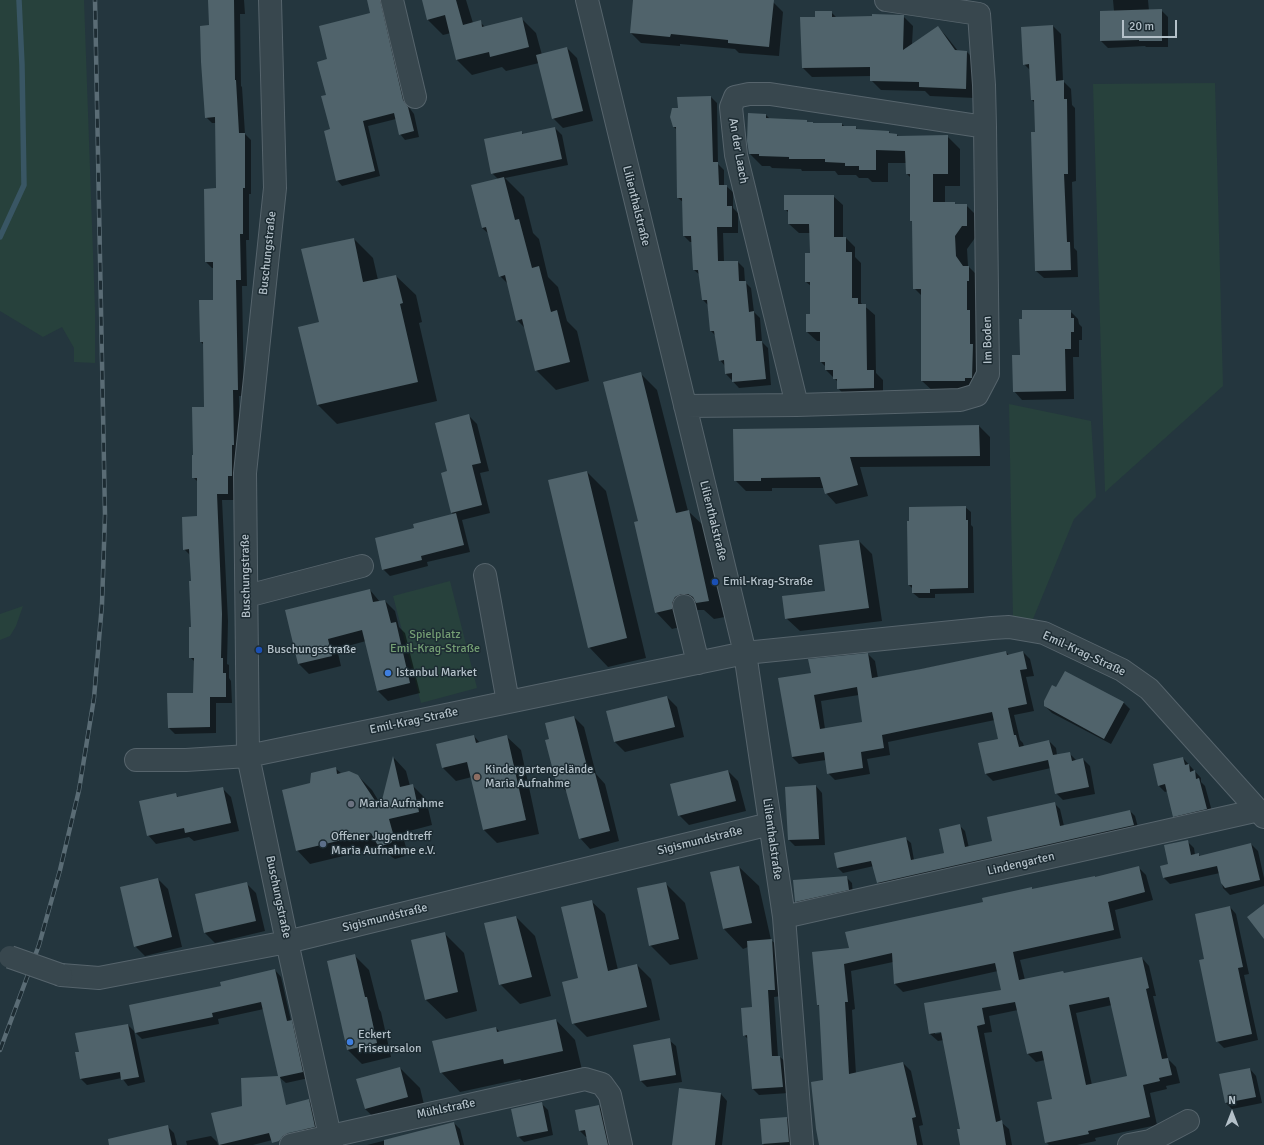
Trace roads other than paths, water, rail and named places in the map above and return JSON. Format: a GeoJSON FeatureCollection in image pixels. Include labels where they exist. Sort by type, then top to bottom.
{"type":"FeatureCollection","features":[{"type":"Feature","properties":{"kind":"street"},"geometry":{"type":"LineString","coordinates":[[392,0],[415,97]]}},
{"type":"Feature","properties":{"kind":"street","name":"Lilienthalstraße"},"geometry":{"type":"LineString","coordinates":[[587,0],[745,653],[784,917],[802,1145]]}},
{"type":"Feature","properties":{"kind":"street","name":"Im Boden"},"geometry":{"type":"LineString","coordinates":[[685,406],[797,405],[960,400],[977,395],[988,374],[984,85],[979,14],[886,0]]}},
{"type":"Feature","properties":{"kind":"street","name":"Buschungstraße"},"geometry":{"type":"LineString","coordinates":[[274,1],[275,188],[245,473],[248,756],[330,1140]]}},
{"type":"Feature","properties":{"kind":"street","name":"An der Laach"},"geometry":{"type":"LineString","coordinates":[[797,405],[736,155],[731,107],[735,97],[749,94],[770,94],[985,127]]}},
{"type":"Feature","properties":{"kind":"street"},"geometry":{"type":"LineString","coordinates":[[246,596],[362,566]]}},
{"type":"Feature","properties":{"kind":"street"},"geometry":{"type":"LineString","coordinates":[[484,575],[508,702]]}},
{"type":"Feature","properties":{"kind":"street"},"geometry":{"type":"LineString","coordinates":[[684,606],[698,663]]}},
{"type":"Feature","properties":{"kind":"street","name":"Emil-Krag-Straße"},"geometry":{"type":"LineString","coordinates":[[136,760],[186,760],[248,756],[745,653],[992,628],[1022,629],[1044,633],[1122,670],[1149,689],[1261,814]]}},
{"type":"Feature","properties":{"kind":"street","name":"Lindengarten"},"geometry":{"type":"LineString","coordinates":[[784,917],[1261,814]]}},
{"type":"Feature","properties":{"kind":"street","name":"Sigismundstraße"},"geometry":{"type":"LineString","coordinates":[[5,954],[61,974],[100,978],[287,942],[770,824]]}},
{"type":"Feature","properties":{"kind":"street","name":"Mühlstraße"},"geometry":{"type":"LineString","coordinates":[[291,1145],[330,1140],[585,1079],[602,1084],[610,1095],[621,1145]]}},
{"type":"Feature","properties":{"kind":"street"},"geometry":{"type":"LineString","coordinates":[[1129,1145],[1150,1140],[1188,1121]]}},
{"type":"Feature","properties":{"kind":"waterway"},"geometry":{"type":"LineString","coordinates":[[0,237],[24,185],[22,65],[19,0]]}},
{"type":"Feature","properties":{"kind":"railway"},"geometry":{"type":"LineString","coordinates":[[0,1050],[39,945],[60,870],[79,790],[94,698],[102,604],[105,515],[95,0]]}},
{"type":"Feature","properties":{"kind":"place","name":"Emil-Krag-Straße"},"geometry":{"type":"Point","coordinates":[715,582]}},
{"type":"Feature","properties":{"kind":"place","name":"Buschungsstraße"},"geometry":{"type":"Point","coordinates":[259,650]}},
{"type":"Feature","properties":{"kind":"place","name":"Istanbul Market"},"geometry":{"type":"Point","coordinates":[388,673]}},
{"type":"Feature","properties":{"kind":"place","name":"Kindergartengelände Maria Aufnahme"},"geometry":{"type":"Point","coordinates":[477,777]}},
{"type":"Feature","properties":{"kind":"place","name":"Maria Aufnahme"},"geometry":{"type":"Point","coordinates":[351,804]}},
{"type":"Feature","properties":{"kind":"place","name":"Offener Jugendtreff Maria Aufnahme e.V."},"geometry":{"type":"Point","coordinates":[323,844]}},
{"type":"Feature","properties":{"kind":"place","name":"Eckert Friseursalon"},"geometry":{"type":"Point","coordinates":[350,1042]}},
{"type":"Feature","properties":{"kind":"park label","name":"Spielplatz Emil-Krag-Straße"},"geometry":{"type":"Point","coordinates":[435,642]}}]}
